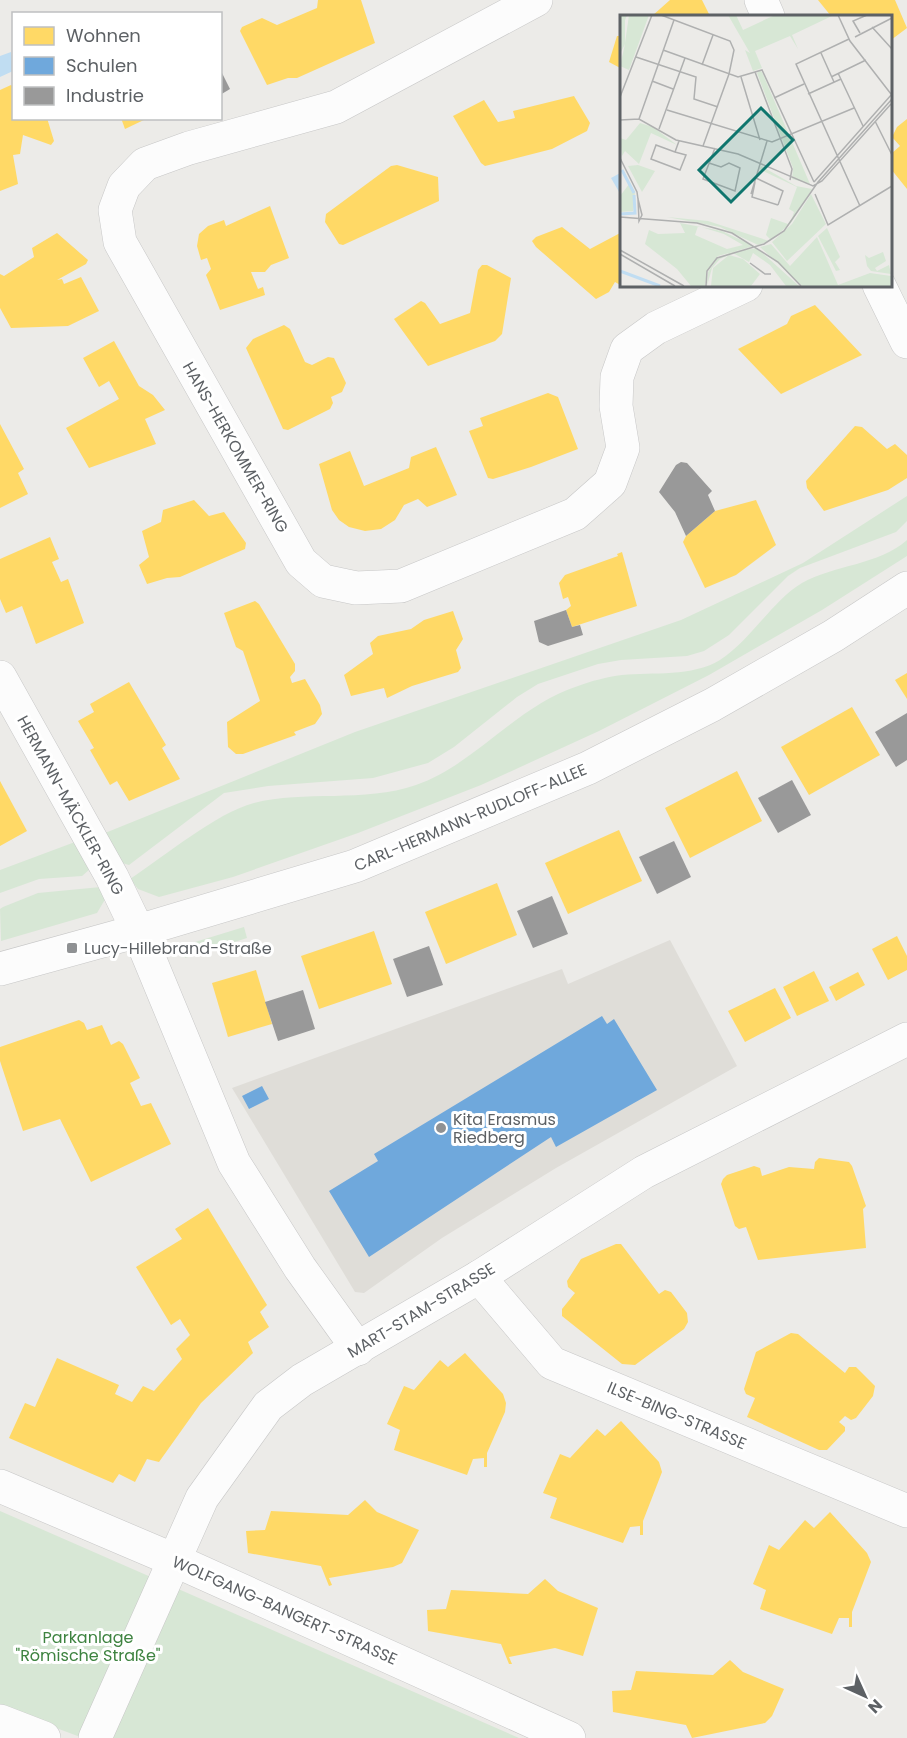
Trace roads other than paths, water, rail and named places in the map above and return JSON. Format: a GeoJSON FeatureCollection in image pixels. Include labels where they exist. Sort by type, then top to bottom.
{"type":"FeatureCollection","features":[{"type":"Feature","properties":{"kind":"street","name":"HANS-HERKOMMER-RING"},"geometry":{"type":"LineString","coordinates":[[536,0],[336,107],[189,148],[145,164],[124,186],[115,210],[120,242],[301,562],[323,581],[356,588],[401,586],[575,514],[610,483],[623,448],[616,406],[617,377],[627,349],[656,328],[744,286]]}},
{"type":"Feature","properties":{"kind":"street"},"geometry":{"type":"LineString","coordinates":[[761,0],[768,15]]}},
{"type":"Feature","properties":{"kind":"street"},"geometry":{"type":"LineString","coordinates":[[879,286],[907,342]]}},
{"type":"Feature","properties":{"kind":"street","name":"CARL-HERMANN-RUDLOFF-ALLEE"},"geometry":{"type":"LineString","coordinates":[[0,969],[138,931],[354,866],[588,768],[722,699],[833,636],[907,588]]}},
{"type":"Feature","properties":{"kind":"street","name":"HERMANN-MÄCKLER-RING"},"geometry":{"type":"LineString","coordinates":[[1,679],[112,877],[138,931]]}},
{"type":"Feature","properties":{"kind":"street"},"geometry":{"type":"LineString","coordinates":[[138,931],[234,1163],[300,1268],[358,1349]]}},
{"type":"Feature","properties":{"kind":"street","name":"MART-STAM-STRASSE"},"geometry":{"type":"LineString","coordinates":[[95,1738],[123,1681],[202,1498],[268,1406],[302,1380],[479,1277],[644,1172],[907,1039]]}},
{"type":"Feature","properties":{"kind":"street","name":"ILSE-BING-STRASSE"},"geometry":{"type":"LineString","coordinates":[[479,1277],[552,1363],[907,1511]]}},
{"type":"Feature","properties":{"kind":"street","name":"WOLFGANG-BANGERT-STRASSE"},"geometry":{"type":"LineString","coordinates":[[0,1486],[174,1560],[569,1738]]}},
{"type":"Feature","properties":{"kind":"street"},"geometry":{"type":"LineString","coordinates":[[0,1721],[44,1738]]}},
{"type":"Feature","properties":{"kind":"water"},"geometry":{"type":"Polygon","coordinates":[[[11,52],[12,71],[0,77],[0,56],[11,52]]]}},
{"type":"Feature","properties":{"kind":"water"},"geometry":{"type":"Polygon","coordinates":[[[620,173],[620,194],[611,178],[620,173]]]}},
{"type":"Feature","properties":{"kind":"place","name":"Lucy-Hillebrand-Straße"},"geometry":{"type":"Point","coordinates":[72,948]}},
{"type":"Feature","properties":{"kind":"place","name":"Kita Erasmus Riedberg"},"geometry":{"type":"Point","coordinates":[441,1128]}},
{"type":"Feature","properties":{"kind":"park label","name":"Parkanlage \"Römische Straße\""},"geometry":{"type":"Point","coordinates":[88,1646]}}]}
